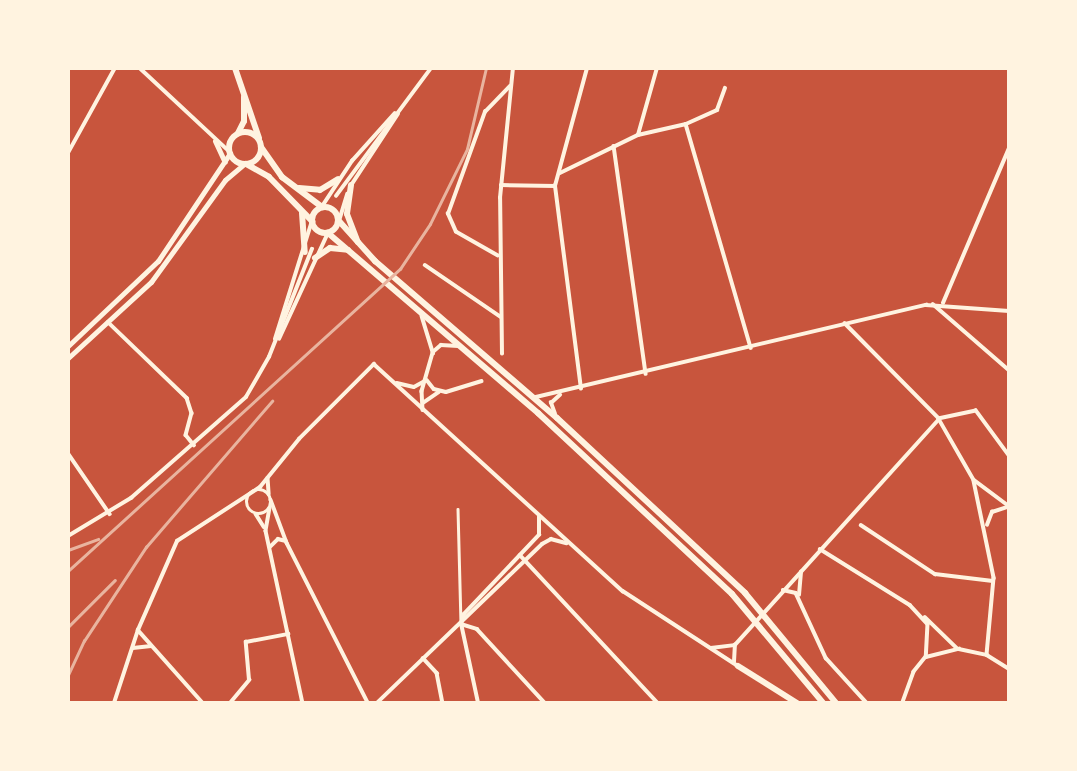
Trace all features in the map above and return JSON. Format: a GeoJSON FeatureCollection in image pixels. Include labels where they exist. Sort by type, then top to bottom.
{"type":"FeatureCollection","features":[{"type":"Feature","properties":{"kind":"main road"},"geometry":{"type":"LineString","coordinates":[[68,358],[164,266],[225,180],[245,164],[258,158],[260,142],[243,84],[235,68]]}},
{"type":"Feature","properties":{"kind":"main road"},"geometry":{"type":"LineString","coordinates":[[68,346],[158,261],[225,162],[244,121],[243,84]]}},
{"type":"Feature","properties":{"kind":"main road"},"geometry":{"type":"LineString","coordinates":[[237,135],[247,132],[260,142],[289,183],[322,207],[334,210],[338,221],[375,261],[534,397],[763,612],[825,688],[834,703]]}},
{"type":"Feature","properties":{"kind":"main road"},"geometry":{"type":"LineString","coordinates":[[215,141],[225,162]]}},
{"type":"Feature","properties":{"kind":"main road"},"geometry":{"type":"LineString","coordinates":[[230,153],[269,177],[299,204],[319,232],[328,233],[353,253],[497,378],[750,611],[823,703]]}},
{"type":"Feature","properties":{"kind":"main road"},"geometry":{"type":"LineString","coordinates":[[289,183],[312,191],[338,178]]}},
{"type":"Feature","properties":{"kind":"main road"},"geometry":{"type":"LineString","coordinates":[[351,185],[347,214],[360,246]]}},
{"type":"Feature","properties":{"kind":"main road"},"geometry":{"type":"LineString","coordinates":[[299,204],[306,223],[308,251]]}},
{"type":"Feature","properties":{"kind":"main road"},"geometry":{"type":"LineString","coordinates":[[312,221],[322,207]]}},
{"type":"Feature","properties":{"kind":"main road"},"geometry":{"type":"LineString","coordinates":[[328,233],[338,221]]}},
{"type":"Feature","properties":{"kind":"main road"},"geometry":{"type":"LineString","coordinates":[[315,258],[330,248],[353,253]]}},
{"type":"Feature","properties":{"kind":"main road"},"geometry":{"type":"LineString","coordinates":[[738,666],[796,702]]}},
{"type":"Feature","properties":{"kind":"main road"},"geometry":{"type":"LineString","coordinates":[[813,693],[813,703]]}},
{"type":"Feature","properties":{"kind":"street"},"geometry":{"type":"LineString","coordinates":[[68,153],[115,68]]}},
{"type":"Feature","properties":{"kind":"street"},"geometry":{"type":"LineString","coordinates":[[140,68],[230,153]]}},
{"type":"Feature","properties":{"kind":"street"},"geometry":{"type":"LineString","coordinates":[[336,196],[431,68]]}},
{"type":"Feature","properties":{"kind":"street"},"geometry":{"type":"LineString","coordinates":[[502,354],[498,256],[501,185],[513,68]]}},
{"type":"Feature","properties":{"kind":"street"},"geometry":{"type":"LineString","coordinates":[[580,390],[555,186],[587,68]]}},
{"type":"Feature","properties":{"kind":"street"},"geometry":{"type":"LineString","coordinates":[[638,135],[657,68]]}},
{"type":"Feature","properties":{"kind":"street"},"geometry":{"type":"LineString","coordinates":[[498,256],[456,232],[448,214],[485,112],[510,86]]}},
{"type":"Feature","properties":{"kind":"street"},"geometry":{"type":"LineString","coordinates":[[559,173],[638,135],[686,124],[718,110],[725,88]]}},
{"type":"Feature","properties":{"kind":"street"},"geometry":{"type":"LineString","coordinates":[[322,207],[338,178],[381,123],[402,107]]}},
{"type":"Feature","properties":{"kind":"street"},"geometry":{"type":"LineString","coordinates":[[338,221],[351,185],[402,107]]}},
{"type":"Feature","properties":{"kind":"street"},"geometry":{"type":"LineString","coordinates":[[686,124],[751,348]]}},
{"type":"Feature","properties":{"kind":"street"},"geometry":{"type":"LineString","coordinates":[[614,146],[646,374]]}},
{"type":"Feature","properties":{"kind":"street"},"geometry":{"type":"LineString","coordinates":[[943,303],[1009,148]]}},
{"type":"Feature","properties":{"kind":"street"},"geometry":{"type":"LineString","coordinates":[[1003,158],[1009,160]]}},
{"type":"Feature","properties":{"kind":"street"},"geometry":{"type":"LineString","coordinates":[[501,185],[555,186]]}},
{"type":"Feature","properties":{"kind":"street"},"geometry":{"type":"LineString","coordinates":[[275,343],[277,326],[308,251],[312,221]]}},
{"type":"Feature","properties":{"kind":"street"},"geometry":{"type":"LineString","coordinates":[[68,536],[110,514],[194,445],[246,397],[275,343],[287,329],[315,258],[328,233]]}},
{"type":"Feature","properties":{"kind":"street"},"geometry":{"type":"LineString","coordinates":[[425,265],[502,318]]}},
{"type":"Feature","properties":{"kind":"street"},"geometry":{"type":"LineString","coordinates":[[933,304],[1009,370]]}},
{"type":"Feature","properties":{"kind":"street"},"geometry":{"type":"LineString","coordinates":[[534,397],[580,390],[933,304],[1009,311]]}},
{"type":"Feature","properties":{"kind":"street"},"geometry":{"type":"LineString","coordinates":[[419,312],[429,330],[433,353],[422,404],[424,412]]}},
{"type":"Feature","properties":{"kind":"street"},"geometry":{"type":"LineString","coordinates":[[108,322],[187,398],[192,413],[186,435],[194,445]]}},
{"type":"Feature","properties":{"kind":"street"},"geometry":{"type":"LineString","coordinates":[[845,324],[939,419],[974,480],[986,527],[993,581],[987,655]]}},
{"type":"Feature","properties":{"kind":"street"},"geometry":{"type":"LineString","coordinates":[[433,353],[440,345],[460,346]]}},
{"type":"Feature","properties":{"kind":"street"},"geometry":{"type":"LineString","coordinates":[[248,506],[252,492],[307,430],[372,365],[623,591],[738,666]]}},
{"type":"Feature","properties":{"kind":"street"},"geometry":{"type":"LineString","coordinates":[[391,380],[414,387],[427,380]]}},
{"type":"Feature","properties":{"kind":"street"},"geometry":{"type":"LineString","coordinates":[[427,380],[441,392]]}},
{"type":"Feature","properties":{"kind":"street"},"geometry":{"type":"LineString","coordinates":[[422,404],[441,392],[458,392],[481,381]]}},
{"type":"Feature","properties":{"kind":"street"},"geometry":{"type":"LineString","coordinates":[[557,418],[551,403],[561,394]]}},
{"type":"Feature","properties":{"kind":"street"},"geometry":{"type":"LineString","coordinates":[[738,666],[732,657],[735,645],[939,419],[976,411],[1009,456]]}},
{"type":"Feature","properties":{"kind":"street"},"geometry":{"type":"LineString","coordinates":[[68,453],[110,514]]}},
{"type":"Feature","properties":{"kind":"street"},"geometry":{"type":"LineString","coordinates":[[268,477],[270,508],[266,531],[303,703]]}},
{"type":"Feature","properties":{"kind":"street"},"geometry":{"type":"LineString","coordinates":[[974,480],[1009,506]]}},
{"type":"Feature","properties":{"kind":"street"},"geometry":{"type":"LineString","coordinates":[[114,703],[138,630],[177,541],[232,502],[260,490],[270,498],[287,543],[368,703]]}},
{"type":"Feature","properties":{"kind":"street"},"geometry":{"type":"LineString","coordinates":[[232,502],[248,506],[266,531]]}},
{"type":"Feature","properties":{"kind":"street"},"geometry":{"type":"LineString","coordinates":[[986,527],[992,512],[1009,506]]}},
{"type":"Feature","properties":{"kind":"street"},"geometry":{"type":"LineString","coordinates":[[256,514],[270,508]]}},
{"type":"Feature","properties":{"kind":"street"},"geometry":{"type":"LineString","coordinates":[[458,509],[461,624],[478,703]]}},
{"type":"Feature","properties":{"kind":"street"},"geometry":{"type":"LineString","coordinates":[[266,519],[272,514],[276,518]]}},
{"type":"Feature","properties":{"kind":"street"},"geometry":{"type":"LineString","coordinates":[[538,515],[541,532]]}},
{"type":"Feature","properties":{"kind":"street"},"geometry":{"type":"LineString","coordinates":[[860,525],[935,574],[993,581]]}},
{"type":"Feature","properties":{"kind":"street"},"geometry":{"type":"LineString","coordinates":[[461,624],[465,610],[541,532],[554,529]]}},
{"type":"Feature","properties":{"kind":"street"},"geometry":{"type":"LineString","coordinates":[[269,548],[278,539],[287,543]]}},
{"type":"Feature","properties":{"kind":"street"},"geometry":{"type":"LineString","coordinates":[[377,703],[525,560],[551,539],[571,545]]}},
{"type":"Feature","properties":{"kind":"street"},"geometry":{"type":"LineString","coordinates":[[820,548],[922,614],[958,649]]}},
{"type":"Feature","properties":{"kind":"street"},"geometry":{"type":"LineString","coordinates":[[520,555],[658,703]]}},
{"type":"Feature","properties":{"kind":"street"},"geometry":{"type":"LineString","coordinates":[[806,564],[799,597],[807,625],[826,658],[867,703]]}},
{"type":"Feature","properties":{"kind":"street"},"geometry":{"type":"LineString","coordinates":[[781,591],[792,590],[799,597]]}},
{"type":"Feature","properties":{"kind":"street"},"geometry":{"type":"LineString","coordinates":[[903,701],[914,672],[926,657],[929,631],[922,614]]}},
{"type":"Feature","properties":{"kind":"street"},"geometry":{"type":"LineString","coordinates":[[461,624],[477,629],[545,703]]}},
{"type":"Feature","properties":{"kind":"street"},"geometry":{"type":"LineString","coordinates":[[138,630],[203,703]]}},
{"type":"Feature","properties":{"kind":"street"},"geometry":{"type":"LineString","coordinates":[[230,703],[249,680],[246,642],[288,634]]}},
{"type":"Feature","properties":{"kind":"street"},"geometry":{"type":"LineString","coordinates":[[709,647],[735,645]]}},
{"type":"Feature","properties":{"kind":"street"},"geometry":{"type":"LineString","coordinates":[[133,648],[151,646]]}},
{"type":"Feature","properties":{"kind":"street"},"geometry":{"type":"LineString","coordinates":[[926,657],[958,649],[987,655],[1009,669]]}},
{"type":"Feature","properties":{"kind":"street"},"geometry":{"type":"LineString","coordinates":[[423,658],[437,673],[443,703]]}},
{"type":"Feature","properties":{"kind":"railway"},"geometry":{"type":"LineString","coordinates":[[68,571],[400,269],[430,224],[467,149],[486,68]]}},
{"type":"Feature","properties":{"kind":"railway"},"geometry":{"type":"LineString","coordinates":[[68,675],[84,641],[146,547],[272,401]]}},
{"type":"Feature","properties":{"kind":"railway"},"geometry":{"type":"LineString","coordinates":[[68,550],[98,539]]}},
{"type":"Feature","properties":{"kind":"railway"},"geometry":{"type":"LineString","coordinates":[[68,627],[115,580]]}}]}
